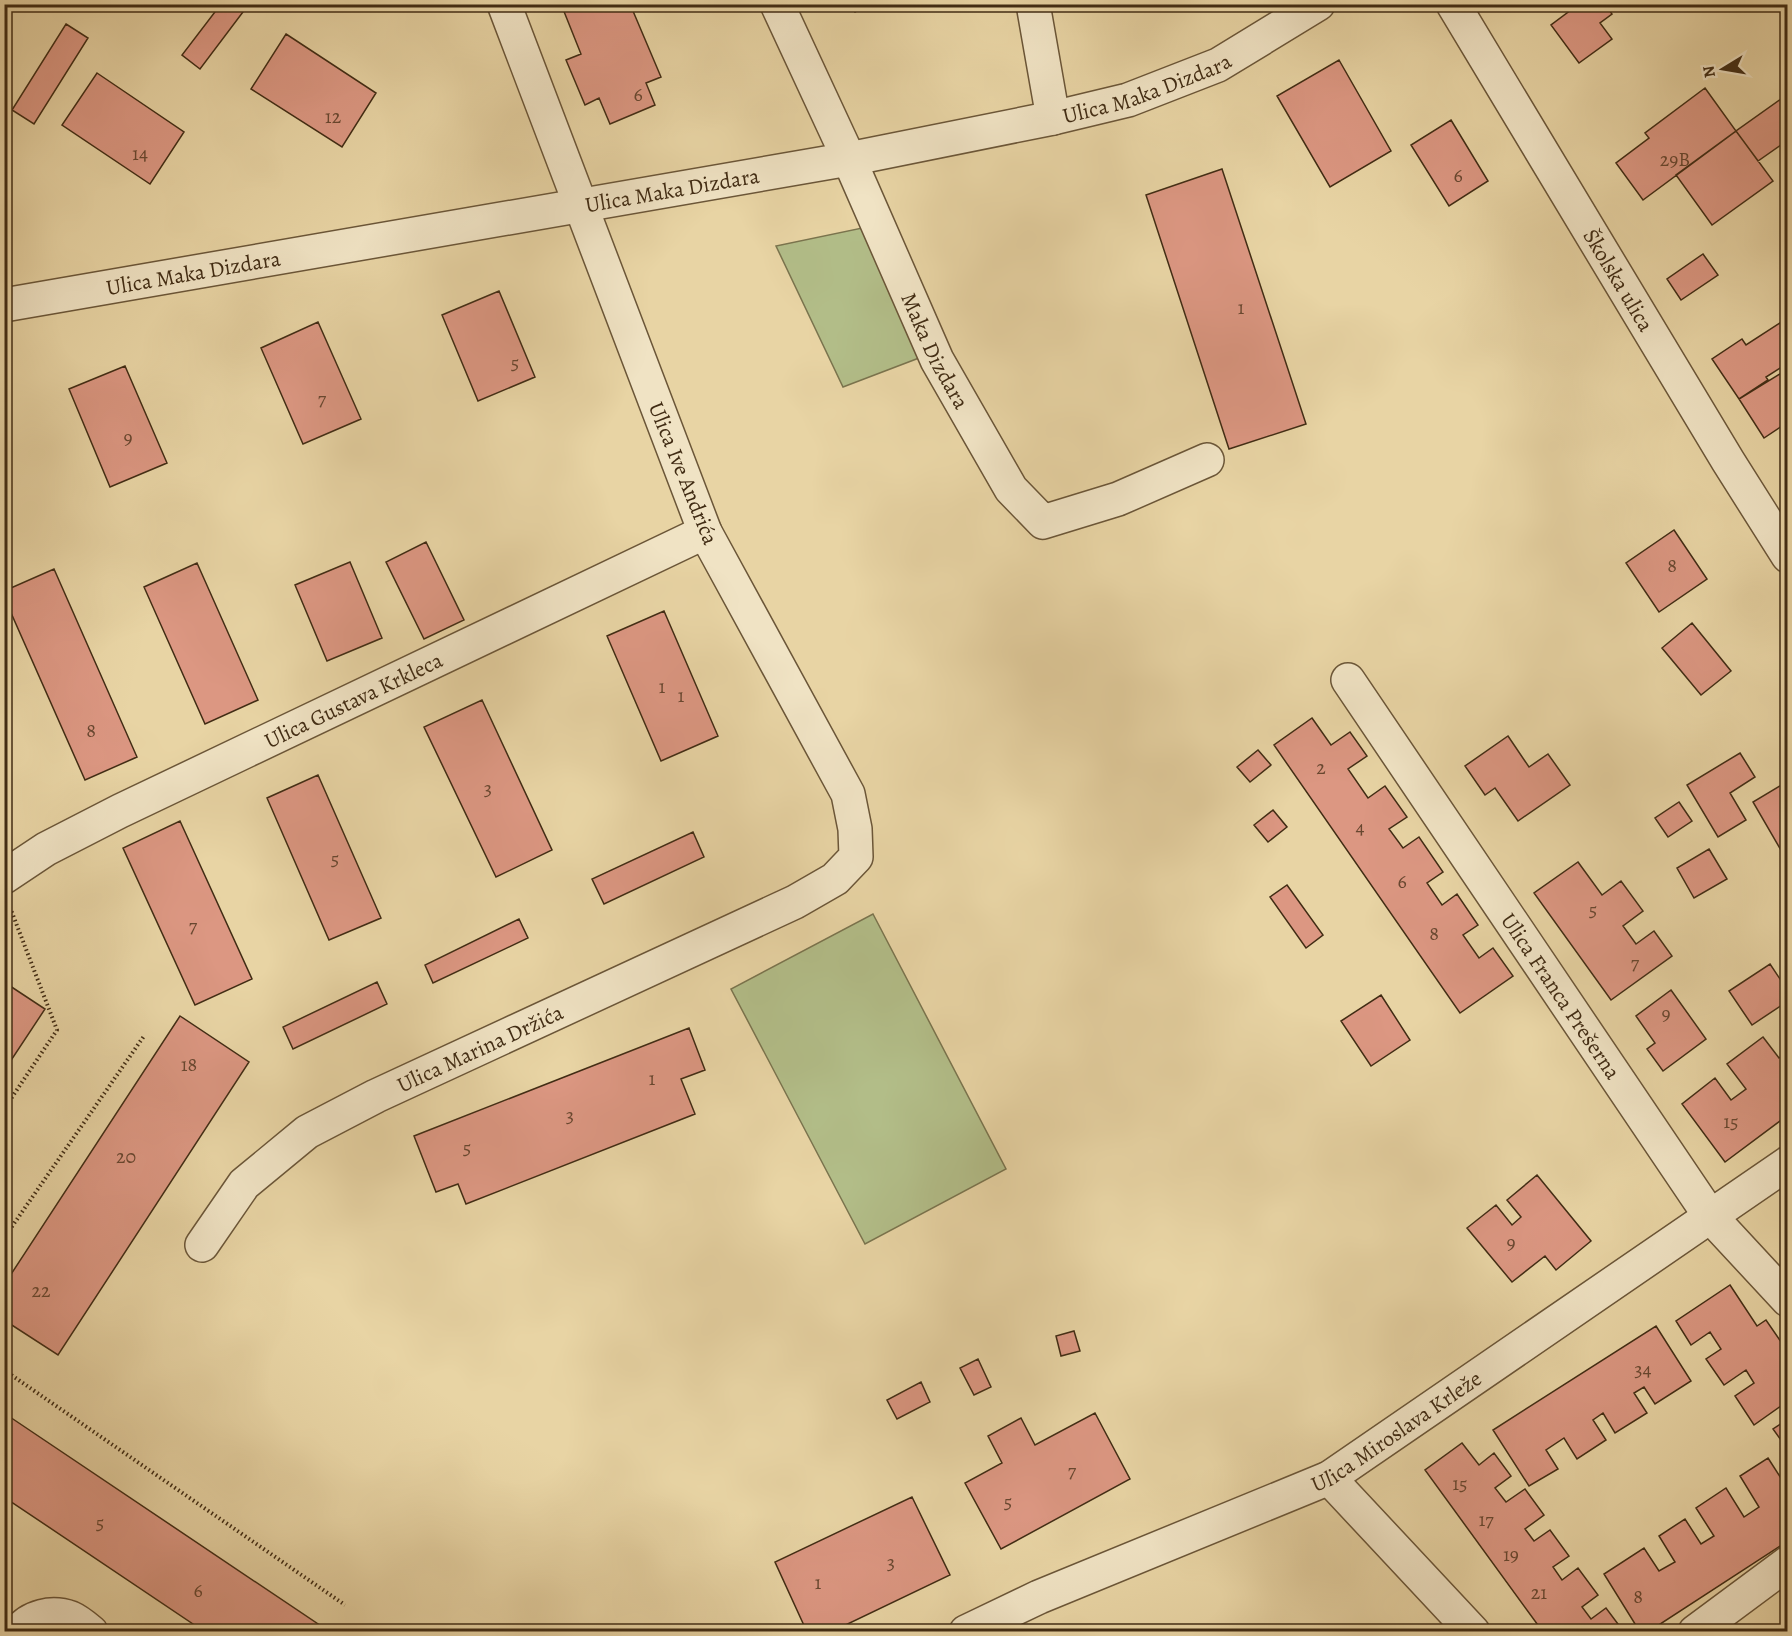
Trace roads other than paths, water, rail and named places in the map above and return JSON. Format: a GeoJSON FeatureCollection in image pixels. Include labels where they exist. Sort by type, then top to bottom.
{"type":"FeatureCollection","features":[{"type":"Feature","properties":{"kind":"street","name":"Ulica Ive Andrića"},"geometry":{"type":"LineString","coordinates":[[504,4],[705,532],[848,794],[855,829],[856,857],[835,879],[795,902]]}},
{"type":"Feature","properties":{"kind":"street","name":"Maka Dizdara"},"geometry":{"type":"LineString","coordinates":[[777,4],[849,159],[937,360],[1011,489],[1043,522],[1118,499],[1207,460]]}},
{"type":"Feature","properties":{"kind":"street"},"geometry":{"type":"LineString","coordinates":[[1033,4],[1053,118]]}},
{"type":"Feature","properties":{"kind":"street","name":"Ulica Maka Dizdara"},"geometry":{"type":"LineString","coordinates":[[4,305],[849,159],[1053,118],[1128,100],[1218,65],[1318,4]]}},
{"type":"Feature","properties":{"kind":"street","name":"Školska ulica"},"geometry":{"type":"LineString","coordinates":[[1453,4],[1728,461],[1788,556]]}},
{"type":"Feature","properties":{"kind":"street","name":"Ulica Gustava Krkleca"},"geometry":{"type":"LineString","coordinates":[[4,878],[46,849],[120,811],[705,532]]}},
{"type":"Feature","properties":{"kind":"street","name":"Ulica Franca Prešerna"},"geometry":{"type":"LineString","coordinates":[[1348,680],[1710,1216],[1788,1300]]}},
{"type":"Feature","properties":{"kind":"street","name":"Ulica Marina Držića"},"geometry":{"type":"LineString","coordinates":[[202,1245],[244,1184],[307,1132],[376,1096],[795,902]]}},
{"type":"Feature","properties":{"kind":"street","name":"Ulica Miroslava Krleže"},"geometry":{"type":"LineString","coordinates":[[966,1632],[1039,1597],[1329,1478],[1788,1163]]}},
{"type":"Feature","properties":{"kind":"street"},"geometry":{"type":"LineString","coordinates":[[1329,1478],[1473,1632]]}},
{"type":"Feature","properties":{"kind":"street"},"geometry":{"type":"LineString","coordinates":[[1695,1632],[1788,1563]]}},
{"type":"Feature","properties":{"kind":"street"},"geometry":{"type":"LineString","coordinates":[[18,1632],[25,1623],[46,1614],[70,1618],[91,1632]]}}]}
